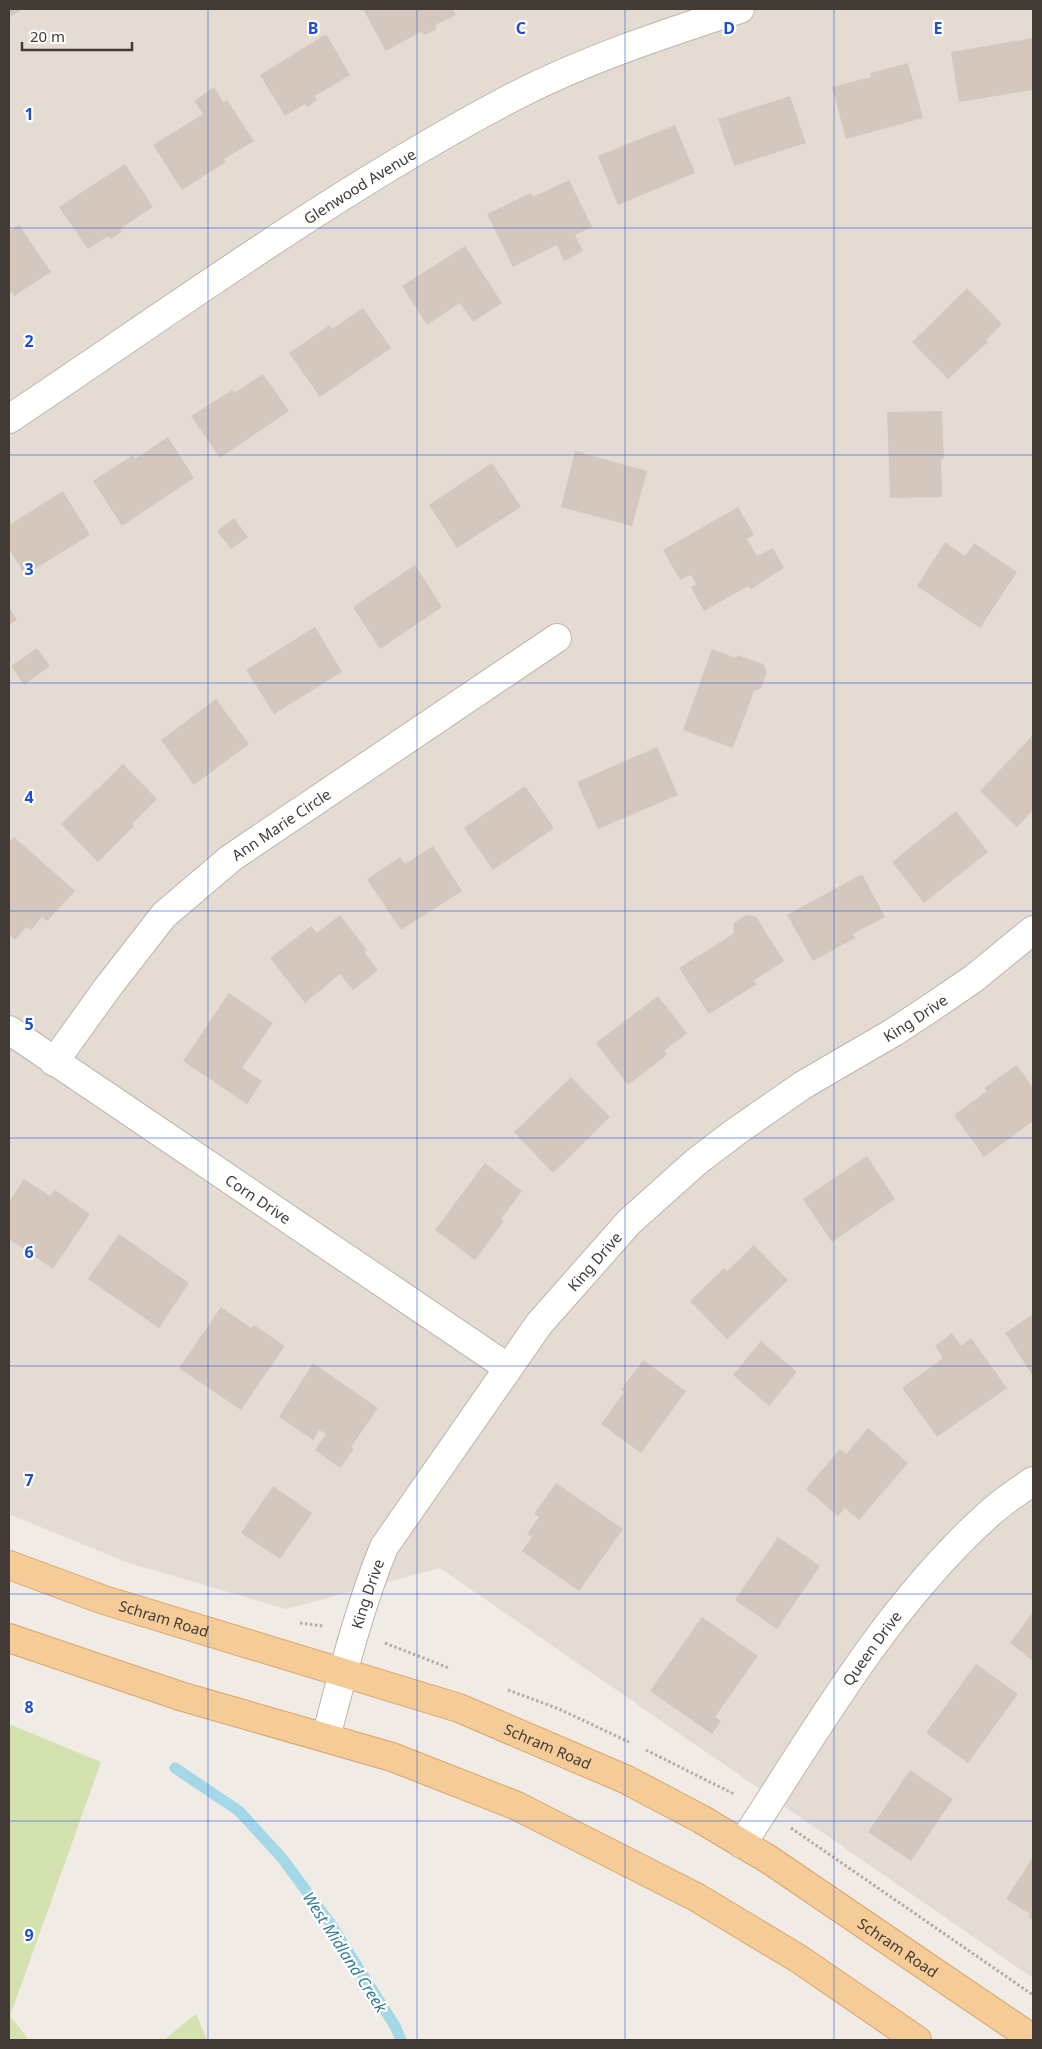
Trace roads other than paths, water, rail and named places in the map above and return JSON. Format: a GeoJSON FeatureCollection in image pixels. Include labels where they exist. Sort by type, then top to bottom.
{"type":"FeatureCollection","features":[{"type":"Feature","properties":{"kind":"main road","name":"Schram Road"},"geometry":{"type":"LineString","coordinates":[[9,1566],[113,1603],[344,1671],[459,1708],[548,1744],[625,1779],[701,1819],[742,1844],[1033,2039]]}},
{"type":"Feature","properties":{"kind":"main road"},"geometry":{"type":"LineString","coordinates":[[9,1638],[180,1696],[392,1757],[517,1806],[603,1848],[696,1897],[799,1959],[917,2040]]}},
{"type":"Feature","properties":{"kind":"street","name":"Glenwood Avenue"},"geometry":{"type":"LineString","coordinates":[[9,419],[355,188],[437,140],[517,96],[626,47],[740,9]]}},
{"type":"Feature","properties":{"kind":"street","name":"Ann Marie Circle"},"geometry":{"type":"LineString","coordinates":[[54,1062],[108,987],[164,915],[231,858],[557,638]]}},
{"type":"Feature","properties":{"kind":"street","name":"King Drive"},"geometry":{"type":"LineString","coordinates":[[326,1737],[370,1581],[384,1547],[507,1367],[539,1324],[601,1252],[628,1222],[696,1162],[803,1085],[894,1032],[940,1002],[973,979],[1033,930]]}},
{"type":"Feature","properties":{"kind":"street","name":"Corn Drive"},"geometry":{"type":"LineString","coordinates":[[9,1030],[507,1367]]}},
{"type":"Feature","properties":{"kind":"street","name":"Queen Drive"},"geometry":{"type":"LineString","coordinates":[[742,1844],[872,1647],[927,1578],[963,1538],[992,1511],[1033,1481]]}},
{"type":"Feature","properties":{"kind":"waterway","name":"West Midland Creek"},"geometry":{"type":"LineString","coordinates":[[175,1768],[239,1811],[282,1858],[330,1923],[395,2026],[401,2040]]}}]}
